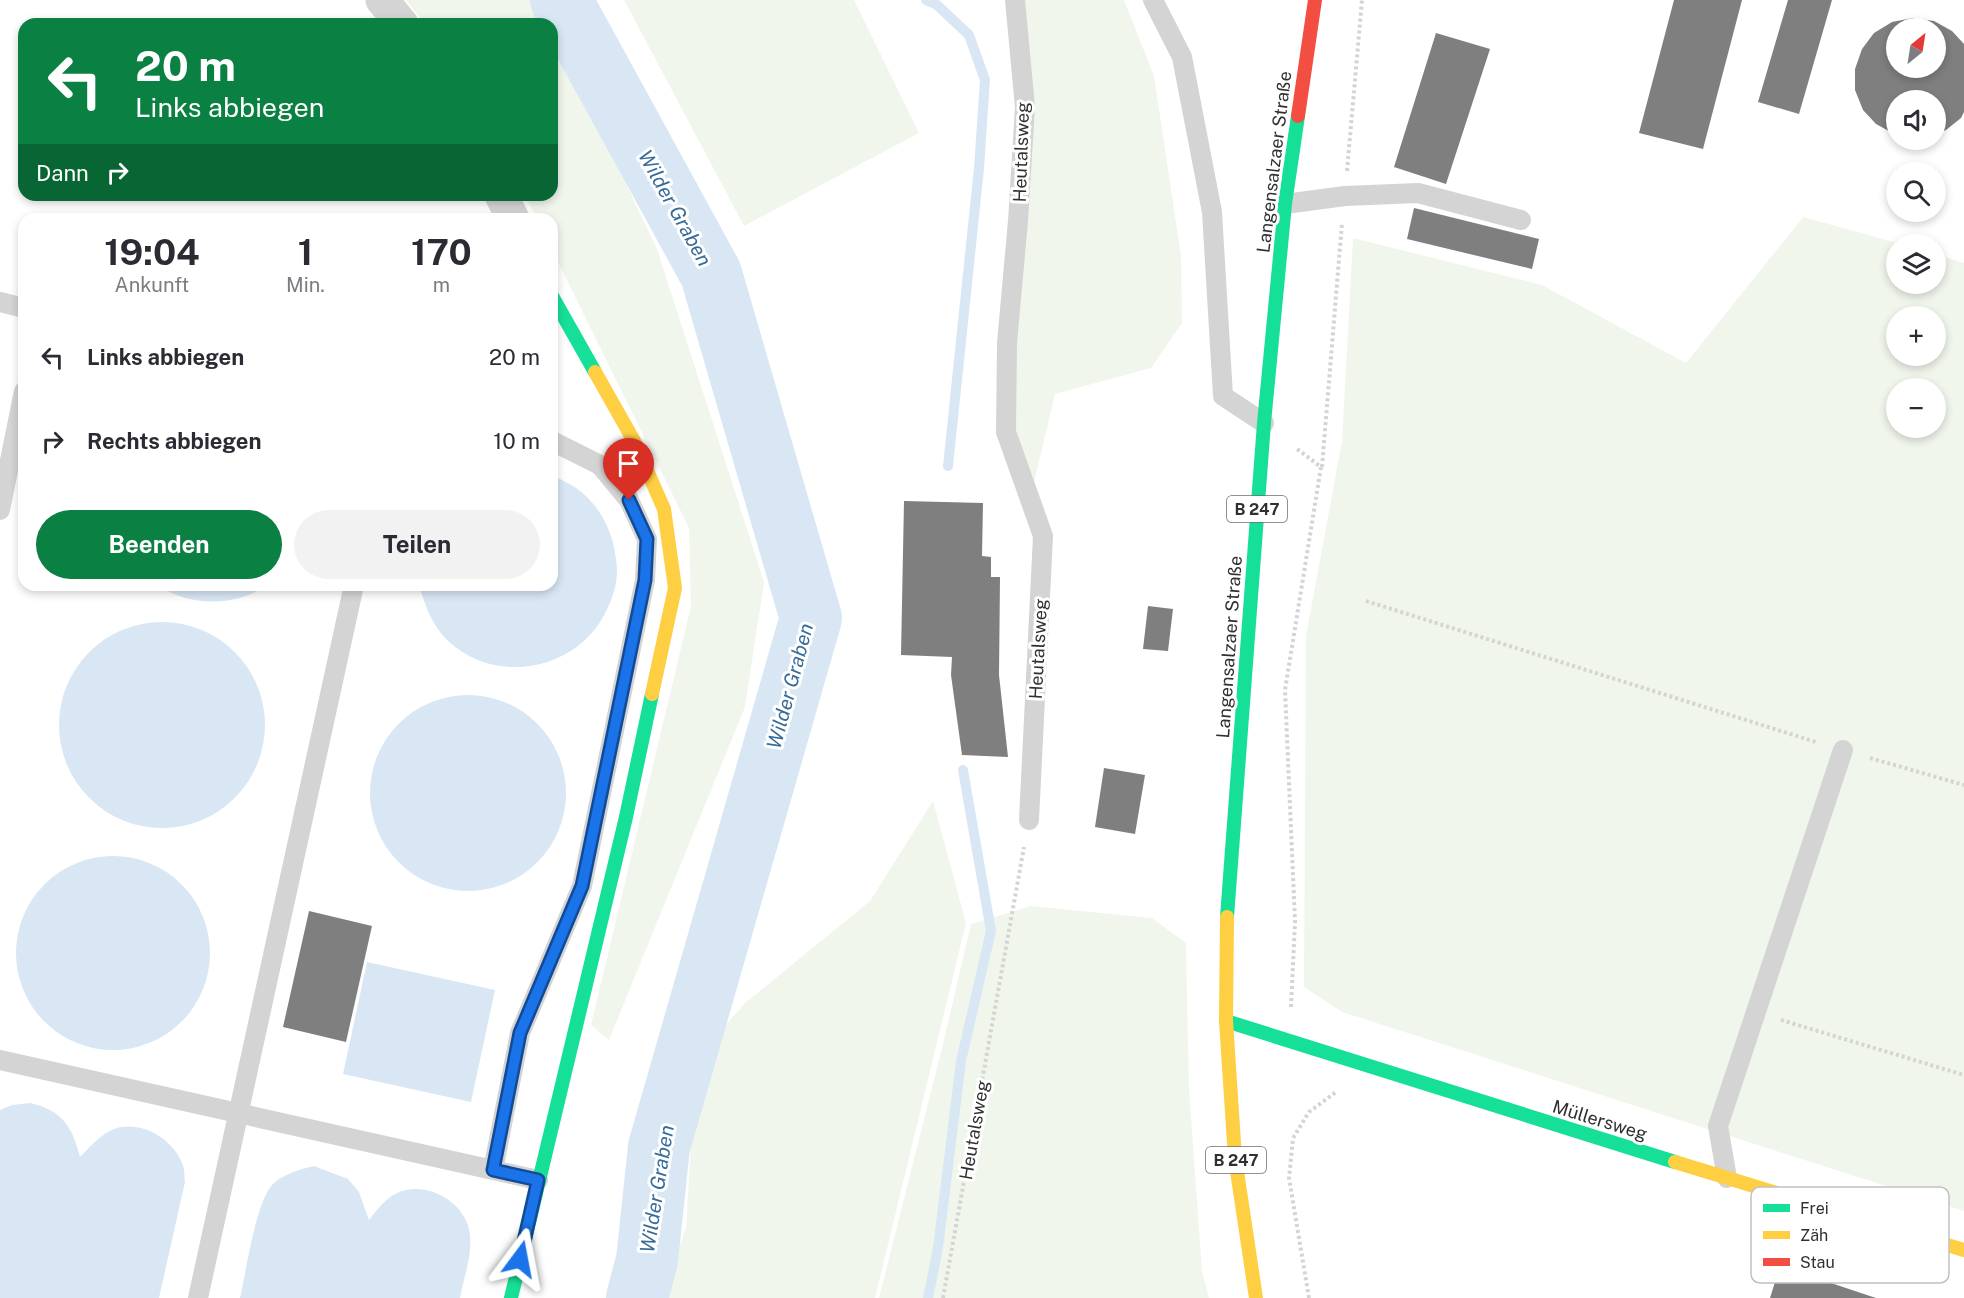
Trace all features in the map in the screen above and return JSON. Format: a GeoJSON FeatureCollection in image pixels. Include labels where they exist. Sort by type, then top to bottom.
{"type":"FeatureCollection","features":[{"type":"Feature","properties":{"kind":"street"},"geometry":{"type":"LineString","coordinates":[[382,0],[397,18]]}},
{"type":"Feature","properties":{"kind":"street","name":"Langensalzaer Straße"},"geometry":{"type":"LineString","coordinates":[[1256,1298],[1235,1158],[1226,1021],[1226,934],[1264,423],[1285,204],[1315,0]]}},
{"type":"Feature","properties":{"kind":"street"},"geometry":{"type":"LineString","coordinates":[[511,1298],[626,817],[675,588],[664,509],[634,441],[558,307]]}},
{"type":"Feature","properties":{"kind":"street","name":"Müllersweg"},"geometry":{"type":"LineString","coordinates":[[1226,1021],[1757,1187]]}},
{"type":"Feature","properties":{"kind":"street","name":"Müllersweg"},"geometry":{"type":"LineString","coordinates":[[1949,1245],[1964,1250]]}},
{"type":"Feature","properties":{"kind":"lane","name":"Heutalsweg"},"geometry":{"type":"LineString","coordinates":[[1015,0],[1024,107],[1018,221],[1007,343],[1006,432],[1043,536],[1029,820]]}},
{"type":"Feature","properties":{"kind":"lane"},"geometry":{"type":"LineString","coordinates":[[1153,0],[1182,57],[1212,212],[1223,396],[1264,423]]}},
{"type":"Feature","properties":{"kind":"lane"},"geometry":{"type":"LineString","coordinates":[[1285,204],[1345,196],[1418,193],[1521,220]]}},
{"type":"Feature","properties":{"kind":"lane"},"geometry":{"type":"LineString","coordinates":[[0,302],[18,306]]}},
{"type":"Feature","properties":{"kind":"lane"},"geometry":{"type":"LineString","coordinates":[[0,510],[18,422]]}},
{"type":"Feature","properties":{"kind":"lane"},"geometry":{"type":"LineString","coordinates":[[493,1170],[520,1033],[582,886],[645,580],[647,539],[629,500],[600,465],[558,444]]}},
{"type":"Feature","properties":{"kind":"lane"},"geometry":{"type":"LineString","coordinates":[[198,1298],[353,591]]}},
{"type":"Feature","properties":{"kind":"lane"},"geometry":{"type":"LineString","coordinates":[[1727,1178],[1718,1126],[1843,750]]}},
{"type":"Feature","properties":{"kind":"lane"},"geometry":{"type":"LineString","coordinates":[[0,1060],[538,1180]]}},
{"type":"Feature","properties":{"kind":"path"},"geometry":{"type":"LineString","coordinates":[[1289,1041],[1295,922],[1285,690],[1322,467],[1362,0]]}},
{"type":"Feature","properties":{"kind":"path"},"geometry":{"type":"LineString","coordinates":[[1264,423],[1322,467]]}},
{"type":"Feature","properties":{"kind":"path"},"geometry":{"type":"LineString","coordinates":[[1366,601],[1843,750],[1964,785]]}},
{"type":"Feature","properties":{"kind":"path","name":"Heutalsweg"},"geometry":{"type":"LineString","coordinates":[[944,1298],[1029,820]]}},
{"type":"Feature","properties":{"kind":"path"},"geometry":{"type":"LineString","coordinates":[[1756,1012],[1964,1075]]}},
{"type":"Feature","properties":{"kind":"path"},"geometry":{"type":"LineString","coordinates":[[1309,1298],[1289,1178],[1293,1138],[1310,1112],[1366,1066]]}},
{"type":"Feature","properties":{"kind":"shaded area"},"geometry":{"type":"Polygon","coordinates":[[[406,0],[532,0],[542,18],[420,18],[406,0]]]}},
{"type":"Feature","properties":{"kind":"shaded area"},"geometry":{"type":"Polygon","coordinates":[[[624,0],[854,0],[919,133],[744,226],[624,0]]]}},
{"type":"Feature","properties":{"kind":"shaded area"},"geometry":{"type":"Polygon","coordinates":[[[1023,0],[1124,0],[1154,76],[1181,256],[1182,323],[1151,368],[1055,394],[1032,491],[1012,432],[1023,0]]]}},
{"type":"Feature","properties":{"kind":"shaded area"},"geometry":{"type":"Polygon","coordinates":[[[558,44],[657,249],[764,582],[745,707],[609,1040],[591,1025],[691,606],[689,528],[558,262],[558,213],[534,213],[528,201],[558,201],[558,44]]]}},
{"type":"Feature","properties":{"kind":"shaded area"},"geometry":{"type":"Polygon","coordinates":[[[1803,217],[1886,240],[1886,294],[1946,294],[1946,257],[1964,263],[1964,1211],[1949,1206],[1949,1187],[1889,1187],[1342,1012],[1304,987],[1306,636],[1342,441],[1353,238],[1542,285],[1686,363],[1803,217]]]}},
{"type":"Feature","properties":{"kind":"shaded area"},"geometry":{"type":"Polygon","coordinates":[[[933,801],[966,923],[875,1298],[661,1298],[686,1228],[696,1059],[745,1003],[870,901],[933,801]]]}},
{"type":"Feature","properties":{"kind":"shaded area"},"geometry":{"type":"Polygon","coordinates":[[[1031,906],[1152,918],[1186,943],[1189,1089],[1202,1271],[1209,1298],[879,1298],[971,924],[1031,906]]]}},
{"type":"Feature","properties":{"kind":"water"},"geometry":{"type":"Polygon","coordinates":[[[558,478],[570,484],[591,501],[611,535],[617,577],[608,608],[588,637],[571,651],[551,661],[530,666],[509,667],[487,663],[467,655],[442,635],[421,591],[558,591],[558,478]]]}},
{"type":"Feature","properties":{"kind":"water"},"geometry":{"type":"Polygon","coordinates":[[[168,591],[257,591],[242,597],[212,602],[183,597],[168,591]]]}},
{"type":"Feature","properties":{"kind":"water"},"geometry":{"type":"Polygon","coordinates":[[[162,622],[182,624],[211,634],[235,652],[253,676],[263,705],[265,725],[263,745],[253,774],[235,798],[211,816],[182,826],[162,828],[142,826],[113,816],[89,798],[71,774],[61,745],[59,725],[61,705],[71,676],[89,652],[113,634],[142,624],[162,622]]]}},
{"type":"Feature","properties":{"kind":"water"},"geometry":{"type":"Polygon","coordinates":[[[458,695],[478,695],[505,702],[530,717],[544,731],[559,756],[566,783],[566,803],[559,830],[544,855],[530,869],[496,887],[478,891],[458,891],[431,884],[406,869],[392,855],[374,821],[370,803],[370,783],[377,756],[392,731],[406,717],[440,699],[458,695]]]}},
{"type":"Feature","properties":{"kind":"water"},"geometry":{"type":"Polygon","coordinates":[[[113,856],[141,860],[159,868],[174,878],[188,892],[206,925],[210,953],[206,981],[198,999],[188,1014],[174,1028],[141,1046],[113,1050],[85,1046],[67,1038],[52,1028],[38,1014],[20,981],[16,953],[20,925],[28,907],[38,892],[52,878],[85,860],[113,856]]]}},
{"type":"Feature","properties":{"kind":"water"},"geometry":{"type":"Polygon","coordinates":[[[367,962],[495,990],[471,1102],[343,1074],[367,962]]]}},
{"type":"Feature","properties":{"kind":"water"},"geometry":{"type":"Polygon","coordinates":[[[30,1103],[51,1110],[64,1121],[80,1157],[109,1131],[130,1126],[158,1135],[178,1155],[184,1168],[185,1182],[159,1298],[0,1298],[0,1110],[12,1105],[30,1103]]]}},
{"type":"Feature","properties":{"kind":"water"},"geometry":{"type":"Polygon","coordinates":[[[314,1166],[348,1179],[359,1192],[369,1220],[387,1199],[406,1190],[429,1191],[450,1201],[465,1218],[470,1237],[469,1255],[460,1298],[240,1298],[257,1219],[268,1190],[284,1176],[314,1166]]]}},
{"type":"Feature","properties":{"kind":"building"},"geometry":{"type":"Polygon","coordinates":[[[1674,0],[1742,0],[1703,149],[1639,133],[1674,0]]]}},
{"type":"Feature","properties":{"kind":"building"},"geometry":{"type":"Polygon","coordinates":[[[1788,0],[1832,0],[1799,114],[1758,102],[1788,0]]]}},
{"type":"Feature","properties":{"kind":"building"},"geometry":{"type":"Polygon","coordinates":[[[1886,26],[1886,78],[1946,78],[1946,28],[1952,31],[1964,44],[1964,112],[1961,118],[1946,130],[1946,90],[1886,90],[1886,130],[1876,124],[1863,110],[1855,90],[1855,69],[1862,49],[1874,33],[1886,26]]]}},
{"type":"Feature","properties":{"kind":"building"},"geometry":{"type":"Polygon","coordinates":[[[1436,33],[1490,49],[1446,184],[1394,167],[1436,33]]]}},
{"type":"Feature","properties":{"kind":"building"},"geometry":{"type":"Polygon","coordinates":[[[1414,208],[1539,239],[1532,269],[1407,239],[1414,208]]]}},
{"type":"Feature","properties":{"kind":"building"},"geometry":{"type":"Polygon","coordinates":[[[904,501],[983,503],[982,556],[991,557],[991,577],[1000,577],[999,675],[1008,757],[962,755],[951,675],[952,657],[901,655],[904,501]]]}},
{"type":"Feature","properties":{"kind":"building"},"geometry":{"type":"Polygon","coordinates":[[[1148,606],[1173,609],[1168,651],[1143,649],[1148,606]]]}},
{"type":"Feature","properties":{"kind":"building"},"geometry":{"type":"Polygon","coordinates":[[[1104,768],[1145,775],[1135,834],[1095,827],[1104,768]]]}},
{"type":"Feature","properties":{"kind":"building"},"geometry":{"type":"Polygon","coordinates":[[[309,911],[372,926],[346,1042],[283,1027],[309,911]]]}},
{"type":"Feature","properties":{"kind":"building"},"geometry":{"type":"Polygon","coordinates":[[[1775,1283],[1831,1283],[1876,1298],[1770,1298],[1775,1283]]]}},
{"type":"Feature","properties":{"kind":"waterway","name":"Wilder Graben"},"geometry":{"type":"LineString","coordinates":[[561,0],[711,274],[811,618],[659,1147],[647,1260],[637,1298]]}},
{"type":"Feature","properties":{"kind":"waterway"},"geometry":{"type":"LineString","coordinates":[[926,0],[937,5],[969,35],[985,80],[979,168],[948,466]]}},
{"type":"Feature","properties":{"kind":"waterway"},"geometry":{"type":"LineString","coordinates":[[928,1298],[938,1248],[961,1061],[991,931],[963,770]]}},
{"type":"Feature","properties":{"kind":"traffic: fast"},"geometry":{"type":"LineString","coordinates":[[1227,917],[1264,423],[1285,204],[1298,116]]}},
{"type":"Feature","properties":{"kind":"traffic: fast"},"geometry":{"type":"LineString","coordinates":[[558,307],[595,372]]}},
{"type":"Feature","properties":{"kind":"traffic: fast"},"geometry":{"type":"LineString","coordinates":[[511,1298],[626,817],[652,694]]}},
{"type":"Feature","properties":{"kind":"traffic: fast"},"geometry":{"type":"LineString","coordinates":[[1226,1021],[1675,1162]]}},
{"type":"Feature","properties":{"kind":"traffic: slow"},"geometry":{"type":"LineString","coordinates":[[595,372],[634,441],[664,509],[675,588],[652,694]]}},
{"type":"Feature","properties":{"kind":"traffic: slow"},"geometry":{"type":"LineString","coordinates":[[1227,917],[1226,1021],[1235,1158],[1256,1298]]}},
{"type":"Feature","properties":{"kind":"traffic: slow"},"geometry":{"type":"LineString","coordinates":[[1675,1162],[1757,1187]]}},
{"type":"Feature","properties":{"kind":"traffic: slow"},"geometry":{"type":"LineString","coordinates":[[1949,1245],[1964,1250]]}},
{"type":"Feature","properties":{"kind":"traffic: jam"},"geometry":{"type":"LineString","coordinates":[[1298,116],[1315,0]]}},
{"type":"Feature","properties":{"kind":"route"},"geometry":{"type":"LineString","coordinates":[[520,1259],[538,1180],[493,1170],[520,1033],[582,886],[645,580],[647,539],[629,500]]}}]}
